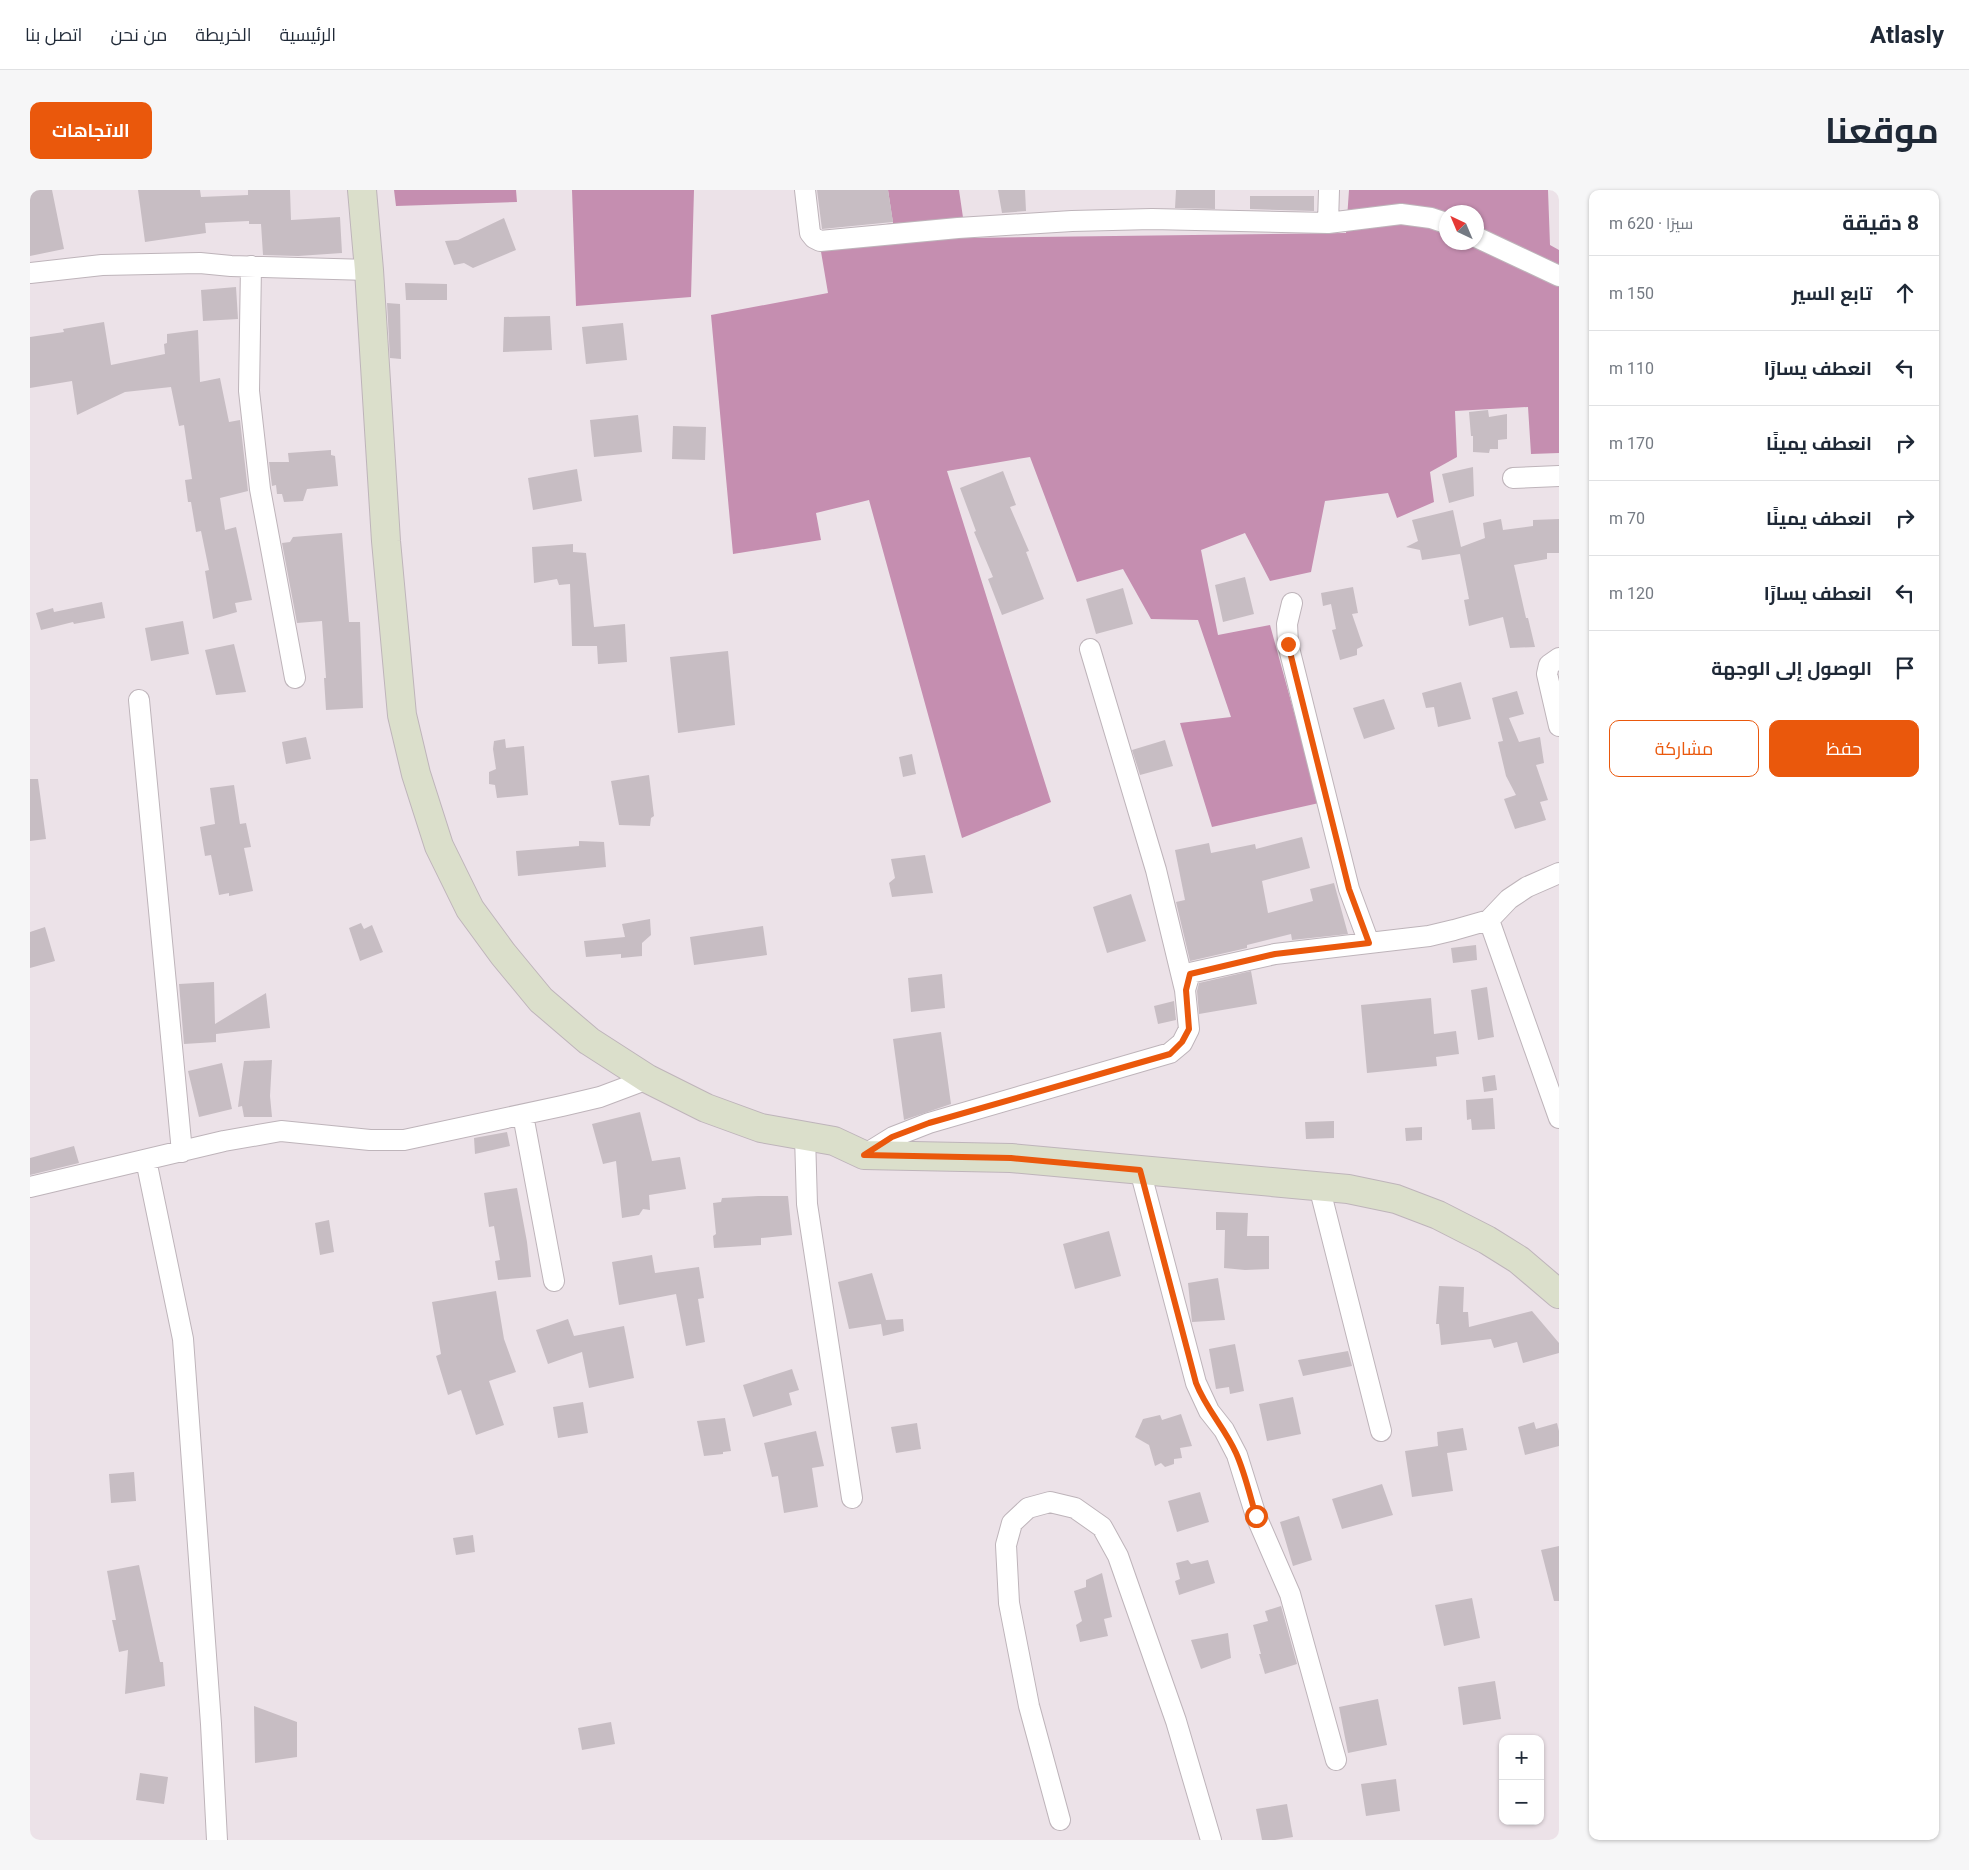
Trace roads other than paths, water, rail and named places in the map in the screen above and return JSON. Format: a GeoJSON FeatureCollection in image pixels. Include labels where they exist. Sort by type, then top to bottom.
{"type":"FeatureCollection","features":[{"type":"Feature","properties":{"kind":"main road"},"geometry":{"type":"LineString","coordinates":[[362,190],[369,270],[386,541],[402,714],[416,774],[439,846],[470,909],[503,954],[541,1000],[589,1041],[648,1079],[706,1108],[762,1128],[834,1141],[864,1155],[1011,1158],[1348,1189],[1396,1199],[1438,1215],[1487,1240],[1519,1260],[1559,1294]]}},
{"type":"Feature","properties":{"kind":"street"},"geometry":{"type":"LineString","coordinates":[[805,190],[810,232],[814,238],[820,241],[958,228],[1072,221],[1152,219],[1328,223],[1400,214],[1439,221]]}},
{"type":"Feature","properties":{"kind":"street"},"geometry":{"type":"LineString","coordinates":[[1328,223],[1329,190]]}},
{"type":"Feature","properties":{"kind":"street"},"geometry":{"type":"LineString","coordinates":[[1484,241],[1559,276]]}},
{"type":"Feature","properties":{"kind":"street"},"geometry":{"type":"LineString","coordinates":[[30,273],[102,266],[200,263],[369,270]]}},
{"type":"Feature","properties":{"kind":"street"},"geometry":{"type":"LineString","coordinates":[[251,266],[249,391],[260,489],[295,678]]}},
{"type":"Feature","properties":{"kind":"street"},"geometry":{"type":"LineString","coordinates":[[1513,478],[1559,476]]}},
{"type":"Feature","properties":{"kind":"street"},"geometry":{"type":"LineString","coordinates":[[1292,603],[1287,624],[1288,644],[1349,889],[1369,943]]}},
{"type":"Feature","properties":{"kind":"street"},"geometry":{"type":"LineString","coordinates":[[864,1155],[892,1137],[929,1123],[1170,1054],[1182,1042],[1189,1029],[1186,990],[1156,870],[1090,649]]}},
{"type":"Feature","properties":{"kind":"street"},"geometry":{"type":"LineString","coordinates":[[1559,658],[1549,665],[1547,674],[1559,726]]}},
{"type":"Feature","properties":{"kind":"street"},"geometry":{"type":"LineString","coordinates":[[139,700],[182,1152]]}},
{"type":"Feature","properties":{"kind":"street"},"geometry":{"type":"LineString","coordinates":[[1186,990],[1190,974],[1275,954],[1429,936],[1489,920],[1509,899],[1527,887],[1559,873]]}},
{"type":"Feature","properties":{"kind":"street"},"geometry":{"type":"LineString","coordinates":[[1489,920],[1559,1118]]}},
{"type":"Feature","properties":{"kind":"street"},"geometry":{"type":"LineString","coordinates":[[30,1187],[224,1141],[281,1131],[370,1140],[404,1140],[600,1097],[648,1079]]}},
{"type":"Feature","properties":{"kind":"street"},"geometry":{"type":"LineString","coordinates":[[524,1115],[554,1281]]}},
{"type":"Feature","properties":{"kind":"street"},"geometry":{"type":"LineString","coordinates":[[805,1136],[807,1204],[852,1498]]}},
{"type":"Feature","properties":{"kind":"street"},"geometry":{"type":"LineString","coordinates":[[146,1160],[182,1339],[212,1724],[217,1840]]}},
{"type":"Feature","properties":{"kind":"street"},"geometry":{"type":"LineString","coordinates":[[1140,1170],[1196,1383],[1209,1411],[1224,1430],[1237,1455],[1256,1516],[1290,1594],[1336,1760]]}},
{"type":"Feature","properties":{"kind":"street"},"geometry":{"type":"LineString","coordinates":[[1319,1186],[1381,1431]]}},
{"type":"Feature","properties":{"kind":"street"},"geometry":{"type":"LineString","coordinates":[[1060,1820],[1029,1706],[1009,1603],[1006,1545],[1012,1524],[1028,1508],[1050,1502],[1075,1508],[1102,1527],[1118,1556],[1176,1721],[1212,1840]]}}]}
